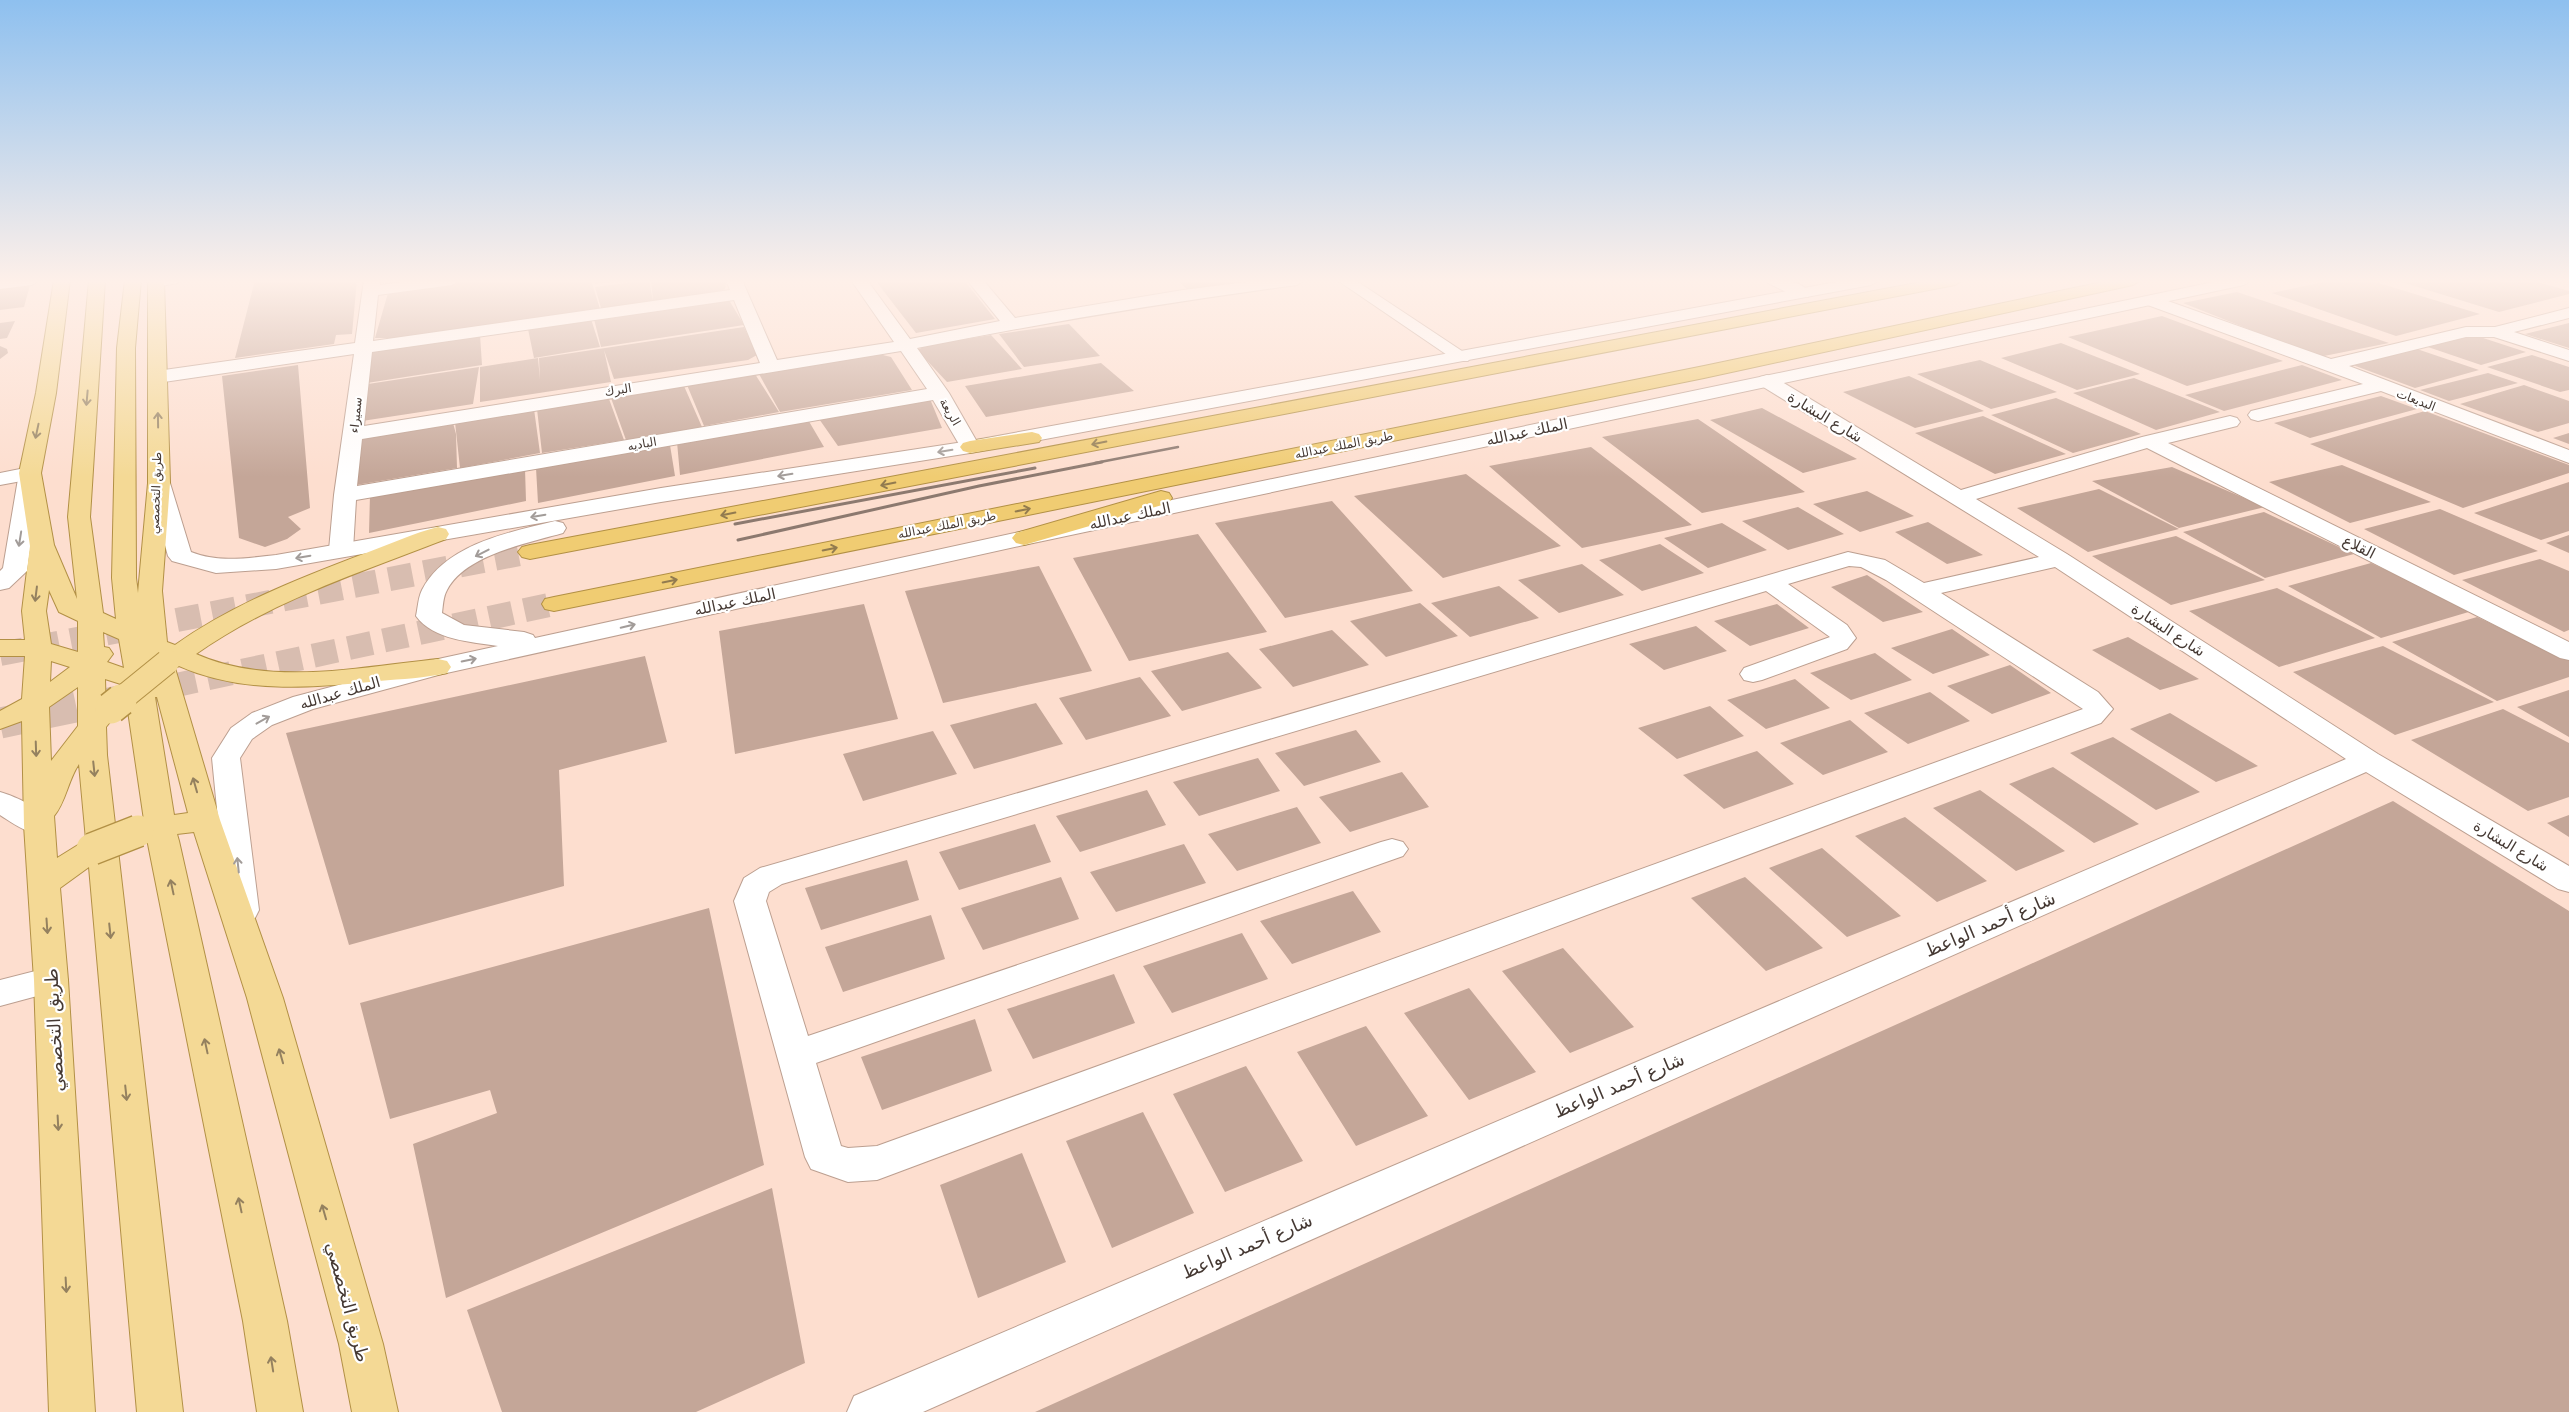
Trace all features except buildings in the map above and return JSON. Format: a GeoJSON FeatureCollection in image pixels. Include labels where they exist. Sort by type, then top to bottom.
{"type":"FeatureCollection","features":[{"type":"Feature","properties":{"kind":"highway"},"geometry":{"type":"LineString","coordinates":[[970,447],[1219,412],[1548,352],[1594,346]]}},
{"type":"Feature","properties":{"kind":"highway"},"geometry":{"type":"LineString","coordinates":[[530,552],[1612,346]]}},
{"type":"Feature","properties":{"kind":"highway","name":"طريق الملك عبدالله"},"geometry":{"type":"LineString","coordinates":[[554,604],[1826,346]]}},
{"type":"Feature","properties":{"kind":"highway"},"geometry":{"type":"LineString","coordinates":[[1024,538],[1193,489],[1635,395],[1704,372]]}},
{"type":"Feature","properties":{"kind":"main road","name":"طريق التخصصي"},"geometry":{"type":"LineString","coordinates":[[53,346],[46,393],[30,473],[42,546],[34,611],[39,648],[35,705],[39,825],[52,980],[72,1412]]}},
{"type":"Feature","properties":{"kind":"main road"},"geometry":{"type":"LineString","coordinates":[[92,346],[79,517],[90,617],[90,664],[102,718],[133,1168],[160,1412]]}},
{"type":"Feature","properties":{"kind":"main road"},"geometry":{"type":"LineString","coordinates":[[127,346],[124,578],[147,642]]}},
{"type":"Feature","properties":{"kind":"main road","name":"طريق التخصصي"},"geometry":{"type":"LineString","coordinates":[[156,346],[159,483],[150,591],[152,633],[147,642],[171,704],[205,820],[265,998],[356,1325],[375,1412]]}},
{"type":"Feature","properties":{"kind":"main road"},"geometry":{"type":"LineString","coordinates":[[42,546],[62,558],[85,562],[110,562],[124,558],[149,546],[155,526]]}},
{"type":"Feature","properties":{"kind":"main road"},"geometry":{"type":"LineString","coordinates":[[0,721],[35,705],[90,664],[147,642],[239,616],[327,577],[438,534]]}},
{"type":"Feature","properties":{"kind":"main road"},"geometry":{"type":"LineString","coordinates":[[42,546],[68,607],[203,667],[263,678],[318,679],[438,667]]}},
{"type":"Feature","properties":{"kind":"main road"},"geometry":{"type":"LineString","coordinates":[[150,591],[147,642],[140,682],[149,828],[265,1321],[280,1412]]}},
{"type":"Feature","properties":{"kind":"main road"},"geometry":{"type":"LineString","coordinates":[[39,825],[57,774],[102,718],[147,642]]}},
{"type":"Feature","properties":{"kind":"main road"},"geometry":{"type":"LineString","coordinates":[[0,648],[39,648],[90,664],[140,682],[171,704]]}},
{"type":"Feature","properties":{"kind":"main road"},"geometry":{"type":"LineString","coordinates":[[44,884],[92,850],[149,828],[205,820]]}},
{"type":"Feature","properties":{"kind":"street"},"geometry":{"type":"LineString","coordinates":[[157,377],[362,346]]}},
{"type":"Feature","properties":{"kind":"street","name":"سميراء"},"geometry":{"type":"LineString","coordinates":[[341,550],[345,496],[354,434],[362,346]]}},
{"type":"Feature","properties":{"kind":"street"},"geometry":{"type":"LineString","coordinates":[[762,346],[770,365]]}},
{"type":"Feature","properties":{"kind":"street","name":"البرك"},"geometry":{"type":"LineString","coordinates":[[354,434],[770,365],[901,346]]}},
{"type":"Feature","properties":{"kind":"street","name":"الريعة"},"geometry":{"type":"LineString","coordinates":[[908,346],[970,447]]}},
{"type":"Feature","properties":{"kind":"street"},"geometry":{"type":"LineString","coordinates":[[1445,346],[1462,357]]}},
{"type":"Feature","properties":{"kind":"street"},"geometry":{"type":"LineString","coordinates":[[159,483],[180,556],[201,565],[228,567],[276,562],[662,495],[970,447],[1521,346]]}},
{"type":"Feature","properties":{"kind":"street","name":"الملك عبدالله"},"geometry":{"type":"LineString","coordinates":[[247,949],[226,758],[242,734],[262,719],[303,703],[438,667],[1024,538],[1933,346]]}},
{"type":"Feature","properties":{"kind":"street","name":"البديعات"},"geometry":{"type":"LineString","coordinates":[[2277,346],[2330,365],[2378,386],[2569,457]]}},
{"type":"Feature","properties":{"kind":"street"},"geometry":{"type":"LineString","coordinates":[[2330,365],[2409,346]]}},
{"type":"Feature","properties":{"kind":"street"},"geometry":{"type":"LineString","coordinates":[[2538,346],[2569,356]]}},
{"type":"Feature","properties":{"kind":"street","name":"شارع البشارة"},"geometry":{"type":"LineString","coordinates":[[1767,381],[2058,559],[2368,760],[2569,881]]}},
{"type":"Feature","properties":{"kind":"street"},"geometry":{"type":"LineString","coordinates":[[2258,415],[2378,386]]}},
{"type":"Feature","properties":{"kind":"street","name":"الباديه"},"geometry":{"type":"LineString","coordinates":[[345,496],[938,393]]}},
{"type":"Feature","properties":{"kind":"street"},"geometry":{"type":"LineString","coordinates":[[1957,498],[2149,441],[2230,422]]}},
{"type":"Feature","properties":{"kind":"street","name":"القلاع"},"geometry":{"type":"LineString","coordinates":[[2149,441],[2569,652]]}},
{"type":"Feature","properties":{"kind":"street"},"geometry":{"type":"LineString","coordinates":[[0,479],[30,473],[15,572],[0,583]]}},
{"type":"Feature","properties":{"kind":"street"},"geometry":{"type":"LineString","coordinates":[[564,640],[510,640],[458,632],[429,616],[435,590],[455,567],[489,549],[662,495]]}},
{"type":"Feature","properties":{"kind":"street"},"geometry":{"type":"LineString","coordinates":[[1862,558],[1874,563],[1920,591],[2088,698],[2099,709],[2091,717],[877,1163],[848,1165],[825,1157],[750,901],[755,886],[771,876],[1848,559],[1862,558]]}},
{"type":"Feature","properties":{"kind":"street"},"geometry":{"type":"LineString","coordinates":[[1920,591],[2058,559]]}},
{"type":"Feature","properties":{"kind":"street"},"geometry":{"type":"LineString","coordinates":[[1753,674],[1838,644],[1843,638],[1838,630],[1769,582]]}},
{"type":"Feature","properties":{"kind":"street","name":"شارع أحمد الواعظ"},"geometry":{"type":"LineString","coordinates":[[870,1412],[2368,760]]}},
{"type":"Feature","properties":{"kind":"street"},"geometry":{"type":"LineString","coordinates":[[0,802],[39,825]]}},
{"type":"Feature","properties":{"kind":"street"},"geometry":{"type":"LineString","coordinates":[[796,1055],[1392,850]]}},
{"type":"Feature","properties":{"kind":"street"},"geometry":{"type":"LineString","coordinates":[[0,993],[52,980]]}},
{"type":"Feature","properties":{"kind":"tunnel"},"geometry":{"type":"LineString","coordinates":[[0,654],[530,552]]}},
{"type":"Feature","properties":{"kind":"tunnel"},"geometry":{"type":"LineString","coordinates":[[102,701],[554,604]]}},
{"type":"Feature","properties":{"kind":"tunnel"},"geometry":{"type":"LineString","coordinates":[[0,723],[108,700]]}},
{"type":"Feature","properties":{"kind":"railway"},"geometry":{"type":"LineString","coordinates":[[1095,463],[1178,447]]}},
{"type":"Feature","properties":{"kind":"railway"},"geometry":{"type":"LineString","coordinates":[[738,540],[979,486],[1102,462]]}},
{"type":"Feature","properties":{"kind":"railway"},"geometry":{"type":"LineString","coordinates":[[735,524],[1035,468]]}}]}
